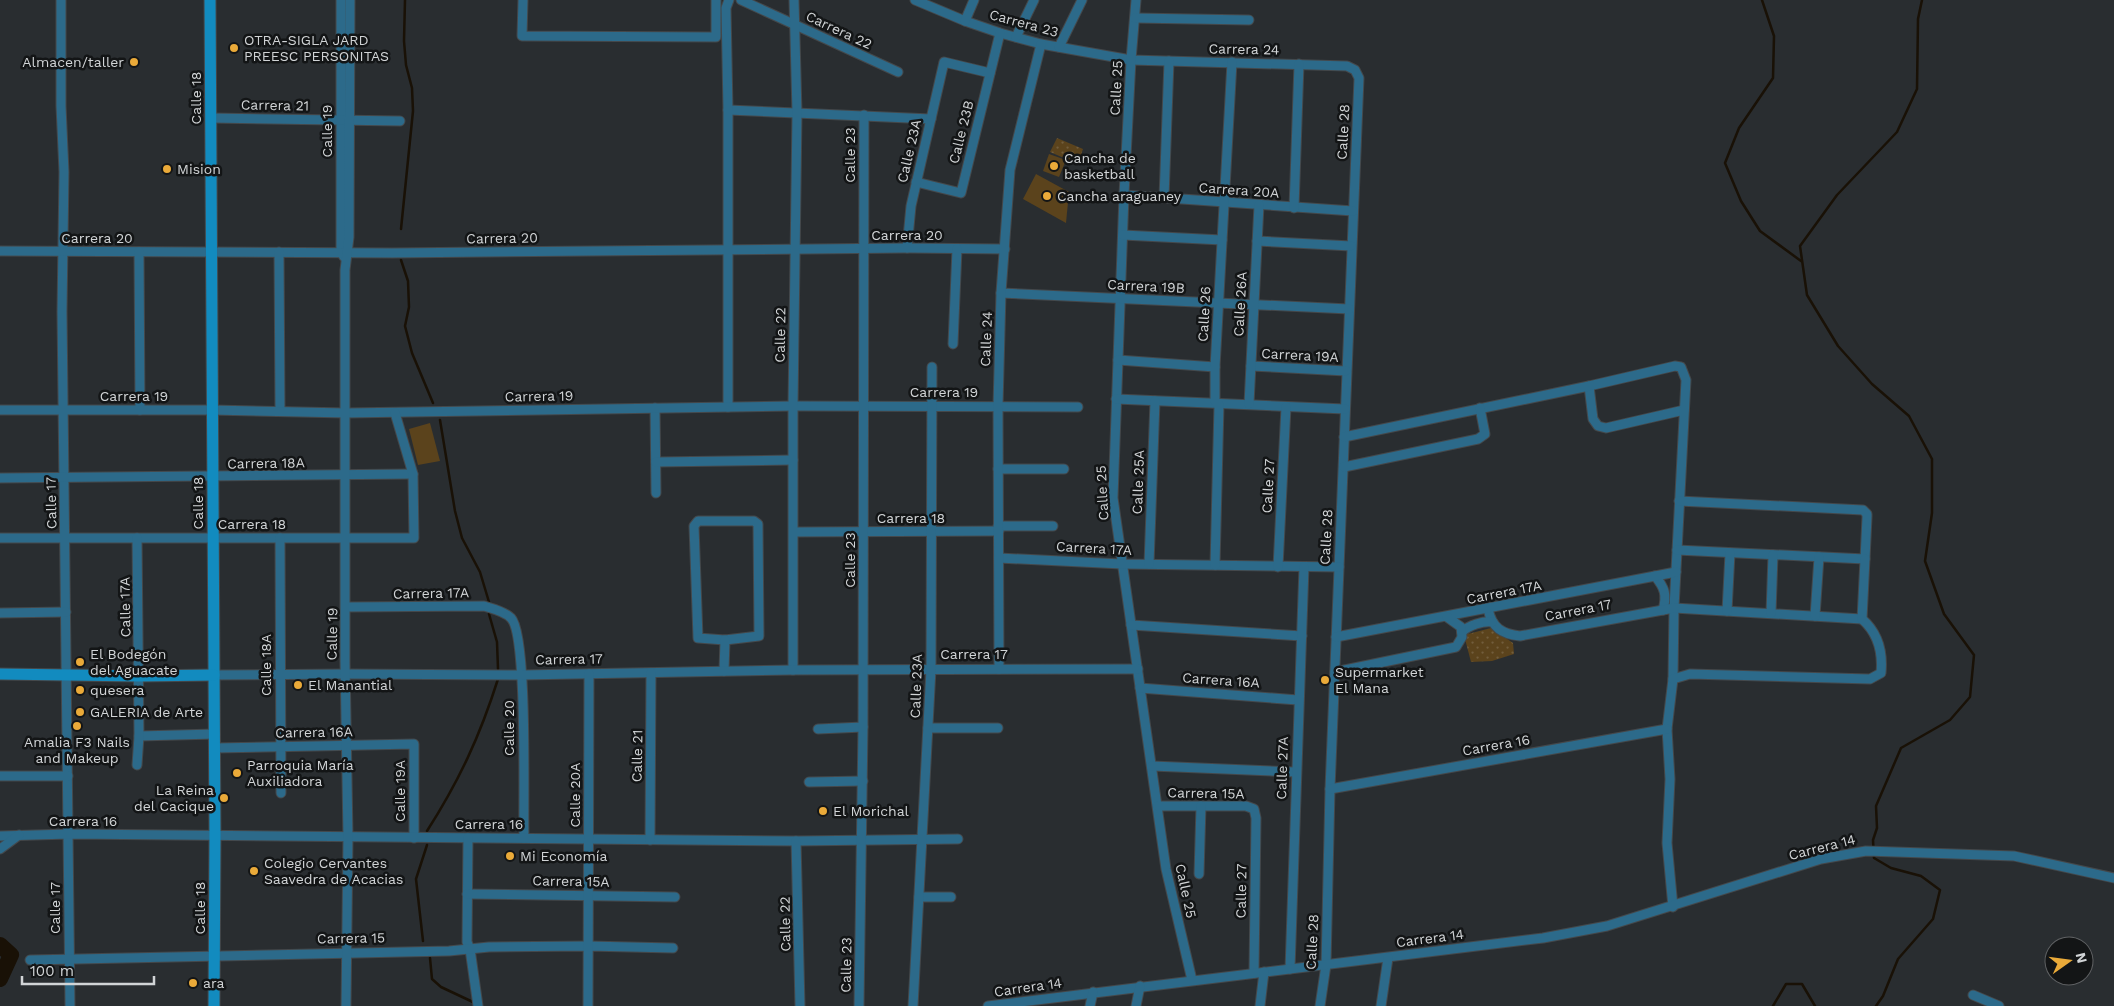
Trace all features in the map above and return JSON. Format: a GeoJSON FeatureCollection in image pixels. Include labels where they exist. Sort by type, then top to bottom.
{"type":"FeatureCollection","features":[{"type":"Feature","properties":{"kind":"street","name":"Calle 17"},"geometry":{"type":"LineString","coordinates":[[60,0],[64,172],[62,251],[70,1006]]}},
{"type":"Feature","properties":{"kind":"street","name":"Calle 18"},"geometry":{"type":"LineString","coordinates":[[210,0],[215,734],[214,1006]]}},
{"type":"Feature","properties":{"kind":"street","name":"Calle 19"},"geometry":{"type":"LineString","coordinates":[[341,0],[345,119],[346,746],[348,837],[346,1006]]}},
{"type":"Feature","properties":{"kind":"street","name":"Calle 19"},"geometry":{"type":"LineString","coordinates":[[345,119],[350,0]]}},
{"type":"Feature","properties":{"kind":"street"},"geometry":{"type":"LineString","coordinates":[[523,0],[522,36],[716,37],[716,0]]}},
{"type":"Feature","properties":{"kind":"street"},"geometry":{"type":"LineString","coordinates":[[728,407],[729,249],[726,8],[729,0]]}},
{"type":"Feature","properties":{"kind":"street","name":"Carrera 22"},"geometry":{"type":"LineString","coordinates":[[741,0],[898,72]]}},
{"type":"Feature","properties":{"kind":"street","name":"Calle 22"},"geometry":{"type":"LineString","coordinates":[[793,670],[794,532],[792,406],[797,113],[794,0]]}},
{"type":"Feature","properties":{"kind":"street","name":"Carrera 23"},"geometry":{"type":"LineString","coordinates":[[915,0],[1000,33],[1041,44],[1130,60]]}},
{"type":"Feature","properties":{"kind":"street"},"geometry":{"type":"LineString","coordinates":[[965,21],[974,0]]}},
{"type":"Feature","properties":{"kind":"street"},"geometry":{"type":"LineString","coordinates":[[1016,37],[1034,0]]}},
{"type":"Feature","properties":{"kind":"street"},"geometry":{"type":"LineString","coordinates":[[1059,47],[1082,0]]}},
{"type":"Feature","properties":{"kind":"street","name":"Calle 25"},"geometry":{"type":"LineString","coordinates":[[1136,0],[1130,60],[1113,498],[1166,869],[1192,980]]}},
{"type":"Feature","properties":{"kind":"street"},"geometry":{"type":"LineString","coordinates":[[1134,18],[1249,20]]}},
{"type":"Feature","properties":{"kind":"street","name":"Calle 23B"},"geometry":{"type":"LineString","coordinates":[[916,182],[960,193],[1000,33]]}},
{"type":"Feature","properties":{"kind":"street","name":"Calle 24"},"geometry":{"type":"LineString","coordinates":[[999,669],[998,406],[1001,293],[1010,170],[1041,44]]}},
{"type":"Feature","properties":{"kind":"street","name":"Carrera 24"},"geometry":{"type":"LineString","coordinates":[[1130,60],[1347,66],[1355,70]]}},
{"type":"Feature","properties":{"kind":"street"},"geometry":{"type":"LineString","coordinates":[[1164,198],[1169,61]]}},
{"type":"Feature","properties":{"kind":"street","name":"Calle 23A"},"geometry":{"type":"LineString","coordinates":[[907,248],[911,206],[944,62],[990,73]]}},
{"type":"Feature","properties":{"kind":"street","name":"Calle 26"},"geometry":{"type":"LineString","coordinates":[[1215,565],[1219,404],[1215,401],[1215,367],[1232,62]]}},
{"type":"Feature","properties":{"kind":"street"},"geometry":{"type":"LineString","coordinates":[[1294,208],[1299,64]]}},
{"type":"Feature","properties":{"kind":"street","name":"Calle 28"},"geometry":{"type":"LineString","coordinates":[[1320,1006],[1326,966],[1330,789],[1359,87],[1355,70]]}},
{"type":"Feature","properties":{"kind":"street"},"geometry":{"type":"LineString","coordinates":[[728,110],[931,119]]}},
{"type":"Feature","properties":{"kind":"street","name":"Calle 23"},"geometry":{"type":"LineString","coordinates":[[859,1006],[863,781],[864,115]]}},
{"type":"Feature","properties":{"kind":"street","name":"Carrera 21"},"geometry":{"type":"LineString","coordinates":[[211,118],[400,121]]}},
{"type":"Feature","properties":{"kind":"street","name":"Carrera 20A"},"geometry":{"type":"LineString","coordinates":[[1124,196],[1294,208],[1353,210]]}},
{"type":"Feature","properties":{"kind":"street","name":"Calle 26A"},"geometry":{"type":"LineString","coordinates":[[1249,404],[1259,205]]}},
{"type":"Feature","properties":{"kind":"street"},"geometry":{"type":"LineString","coordinates":[[1123,235],[1222,240]]}},
{"type":"Feature","properties":{"kind":"street"},"geometry":{"type":"LineString","coordinates":[[1257,241],[1351,246]]}},
{"type":"Feature","properties":{"kind":"street","name":"Carrera 20"},"geometry":{"type":"LineString","coordinates":[[0,251],[279,252],[345,256],[795,248],[1004,250]]}},
{"type":"Feature","properties":{"kind":"street"},"geometry":{"type":"LineString","coordinates":[[953,344],[957,249]]}},
{"type":"Feature","properties":{"kind":"street"},"geometry":{"type":"LineString","coordinates":[[139,252],[140,410]]}},
{"type":"Feature","properties":{"kind":"street"},"geometry":{"type":"LineString","coordinates":[[279,252],[280,411]]}},
{"type":"Feature","properties":{"kind":"street","name":"Carrera 19B"},"geometry":{"type":"LineString","coordinates":[[1001,293],[1349,309]]}},
{"type":"Feature","properties":{"kind":"street"},"geometry":{"type":"LineString","coordinates":[[1118,360],[1215,367]]}},
{"type":"Feature","properties":{"kind":"street","name":"Carrera 19A"},"geometry":{"type":"LineString","coordinates":[[1251,366],[1346,371]]}},
{"type":"Feature","properties":{"kind":"street"},"geometry":{"type":"LineString","coordinates":[[1344,436],[1589,386],[1675,366],[1681,367],[1686,380],[1674,608],[1673,679],[1667,729],[1670,780],[1667,843],[1673,907]]}},
{"type":"Feature","properties":{"kind":"street","name":"Calle 23A"},"geometry":{"type":"LineString","coordinates":[[913,1006],[931,670],[932,367]]}},
{"type":"Feature","properties":{"kind":"street"},"geometry":{"type":"LineString","coordinates":[[1589,386],[1593,419],[1598,426],[1606,428],[1684,410]]}},
{"type":"Feature","properties":{"kind":"street"},"geometry":{"type":"LineString","coordinates":[[1116,399],[1345,409]]}},
{"type":"Feature","properties":{"kind":"street","name":"Calle 25A"},"geometry":{"type":"LineString","coordinates":[[1149,564],[1155,401]]}},
{"type":"Feature","properties":{"kind":"street","name":"Carrera 19"},"geometry":{"type":"LineString","coordinates":[[0,410],[212,410],[395,413],[792,406],[1078,407]]}},
{"type":"Feature","properties":{"kind":"street","name":"Calle 27"},"geometry":{"type":"LineString","coordinates":[[1278,567],[1286,407]]}},
{"type":"Feature","properties":{"kind":"street"},"geometry":{"type":"LineString","coordinates":[[655,408],[656,493]]}},
{"type":"Feature","properties":{"kind":"street"},"geometry":{"type":"LineString","coordinates":[[1344,467],[1478,439],[1485,434],[1480,408]]}},
{"type":"Feature","properties":{"kind":"street"},"geometry":{"type":"LineString","coordinates":[[395,413],[413,474]]}},
{"type":"Feature","properties":{"kind":"street"},"geometry":{"type":"LineString","coordinates":[[656,462],[793,460]]}},
{"type":"Feature","properties":{"kind":"street"},"geometry":{"type":"LineString","coordinates":[[998,469],[1064,469]]}},
{"type":"Feature","properties":{"kind":"street","name":"Carrera 18"},"geometry":{"type":"LineString","coordinates":[[0,538],[414,538],[413,474]]}},
{"type":"Feature","properties":{"kind":"street","name":"Carrera 18A"},"geometry":{"type":"LineString","coordinates":[[0,478],[213,478],[413,474]]}},
{"type":"Feature","properties":{"kind":"street"},"geometry":{"type":"LineString","coordinates":[[1673,679],[1690,674],[1870,679],[1880,673],[1882,658],[1880,646],[1870,626],[1862,619],[1867,517],[1863,510],[1679,502]]}},
{"type":"Feature","properties":{"kind":"street"},"geometry":{"type":"LineString","coordinates":[[754,521],[758,524],[759,528],[759,636],[725,640],[698,638],[696,633],[694,526],[698,522],[754,521]]}},
{"type":"Feature","properties":{"kind":"street","name":"Carrera 18"},"geometry":{"type":"LineString","coordinates":[[794,532],[930,532],[1052,526]]}},
{"type":"Feature","properties":{"kind":"street","name":"Calle 17A"},"geometry":{"type":"LineString","coordinates":[[137,538],[139,676],[137,765]]}},
{"type":"Feature","properties":{"kind":"street","name":"Calle 18A"},"geometry":{"type":"LineString","coordinates":[[280,538],[281,793]]}},
{"type":"Feature","properties":{"kind":"street"},"geometry":{"type":"LineString","coordinates":[[1677,550],[1865,559]]}},
{"type":"Feature","properties":{"kind":"street"},"geometry":{"type":"LineString","coordinates":[[1727,611],[1730,553]]}},
{"type":"Feature","properties":{"kind":"street"},"geometry":{"type":"LineString","coordinates":[[1771,614],[1773,555]]}},
{"type":"Feature","properties":{"kind":"street"},"geometry":{"type":"LineString","coordinates":[[1815,616],[1820,557]]}},
{"type":"Feature","properties":{"kind":"street","name":"Carrera 17A"},"geometry":{"type":"LineString","coordinates":[[999,558],[1122,564],[1339,568]]}},
{"type":"Feature","properties":{"kind":"street","name":"Calle 27A"},"geometry":{"type":"LineString","coordinates":[[1290,969],[1304,567]]}},
{"type":"Feature","properties":{"kind":"street","name":"Carrera 17A"},"geometry":{"type":"LineString","coordinates":[[1336,637],[1676,572]]}},
{"type":"Feature","properties":{"kind":"street"},"geometry":{"type":"LineString","coordinates":[[1655,576],[1662,584],[1666,595],[1663,610]]}},
{"type":"Feature","properties":{"kind":"street","name":"Carrera 17A"},"geometry":{"type":"LineString","coordinates":[[346,607],[484,606],[500,610],[512,619]]}},
{"type":"Feature","properties":{"kind":"street","name":"Carrera 17"},"geometry":{"type":"LineString","coordinates":[[1492,622],[1502,632],[1520,636],[1674,608],[1862,619]]}},
{"type":"Feature","properties":{"kind":"street"},"geometry":{"type":"LineString","coordinates":[[1462,632],[1469,626],[1488,621],[1492,622],[1488,609]]}},
{"type":"Feature","properties":{"kind":"street"},"geometry":{"type":"LineString","coordinates":[[0,613],[66,612]]}},
{"type":"Feature","properties":{"kind":"street"},"geometry":{"type":"LineString","coordinates":[[1335,672],[1456,647],[1462,632],[1459,624],[1447,617]]}},
{"type":"Feature","properties":{"kind":"street","name":"Calle 20"},"geometry":{"type":"LineString","coordinates":[[512,619],[520,638],[524,838]]}},
{"type":"Feature","properties":{"kind":"street"},"geometry":{"type":"LineString","coordinates":[[1131,625],[1302,636]]}},
{"type":"Feature","properties":{"kind":"street"},"geometry":{"type":"LineString","coordinates":[[724,671],[725,640]]}},
{"type":"Feature","properties":{"kind":"street","name":"Carrera 17"},"geometry":{"type":"LineString","coordinates":[[0,674],[139,676],[280,674],[522,675],[793,670],[1138,669]]}},
{"type":"Feature","properties":{"kind":"street","name":"Calle 21"},"geometry":{"type":"LineString","coordinates":[[650,840],[651,673]]}},
{"type":"Feature","properties":{"kind":"street","name":"Calle 20A"},"geometry":{"type":"LineString","coordinates":[[588,1006],[589,674]]}},
{"type":"Feature","properties":{"kind":"street","name":"Carrera 16A"},"geometry":{"type":"LineString","coordinates":[[1140,688],[1298,700]]}},
{"type":"Feature","properties":{"kind":"street"},"geometry":{"type":"LineString","coordinates":[[818,729],[863,727]]}},
{"type":"Feature","properties":{"kind":"street"},"geometry":{"type":"LineString","coordinates":[[928,728],[998,728]]}},
{"type":"Feature","properties":{"kind":"street","name":"Carrera 16"},"geometry":{"type":"LineString","coordinates":[[1330,789],[1667,729]]}},
{"type":"Feature","properties":{"kind":"street"},"geometry":{"type":"LineString","coordinates":[[139,736],[215,734]]}},
{"type":"Feature","properties":{"kind":"street","name":"Carrera 16A"},"geometry":{"type":"LineString","coordinates":[[215,748],[414,744]]}},
{"type":"Feature","properties":{"kind":"street","name":"Calle 19A"},"geometry":{"type":"LineString","coordinates":[[414,744],[414,838]]}},
{"type":"Feature","properties":{"kind":"street"},"geometry":{"type":"LineString","coordinates":[[1152,766],[1296,772]]}},
{"type":"Feature","properties":{"kind":"street"},"geometry":{"type":"LineString","coordinates":[[0,776],[68,776]]}},
{"type":"Feature","properties":{"kind":"street"},"geometry":{"type":"LineString","coordinates":[[809,782],[863,781]]}},
{"type":"Feature","properties":{"kind":"street","name":"Carrera 15A"},"geometry":{"type":"LineString","coordinates":[[1158,806],[1246,806],[1254,809]]}},
{"type":"Feature","properties":{"kind":"street"},"geometry":{"type":"LineString","coordinates":[[1199,874],[1200,806]]}},
{"type":"Feature","properties":{"kind":"street","name":"Calle 27"},"geometry":{"type":"LineString","coordinates":[[1254,809],[1256,818],[1254,973]]}},
{"type":"Feature","properties":{"kind":"street","name":"Carrera 16"},"geometry":{"type":"LineString","coordinates":[[0,836],[68,834],[796,841],[958,839]]}},
{"type":"Feature","properties":{"kind":"street"},"geometry":{"type":"LineString","coordinates":[[0,849],[19,835]]}},
{"type":"Feature","properties":{"kind":"street"},"geometry":{"type":"LineString","coordinates":[[468,838],[467,942],[470,949],[478,1006]]}},
{"type":"Feature","properties":{"kind":"street","name":"Calle 22"},"geometry":{"type":"LineString","coordinates":[[796,841],[800,1006]]}},
{"type":"Feature","properties":{"kind":"street","name":"Carrera 14"},"geometry":{"type":"LineString","coordinates":[[988,1006],[1055,1002],[1093,992],[1326,966],[1552,936],[1607,926],[1673,907],[1821,859],[1866,850],[2014,856],[2114,878]]}},
{"type":"Feature","properties":{"kind":"street","name":"Carrera 15A"},"geometry":{"type":"LineString","coordinates":[[467,894],[588,894],[675,897]]}},
{"type":"Feature","properties":{"kind":"street"},"geometry":{"type":"LineString","coordinates":[[919,897],[951,897]]}},
{"type":"Feature","properties":{"kind":"street","name":"Carrera 15"},"geometry":{"type":"LineString","coordinates":[[30,960],[489,947],[588,946],[673,948]]}},
{"type":"Feature","properties":{"kind":"street"},"geometry":{"type":"LineString","coordinates":[[1381,1006],[1388,958]]}},
{"type":"Feature","properties":{"kind":"street"},"geometry":{"type":"LineString","coordinates":[[1260,1006],[1264,972]]}},
{"type":"Feature","properties":{"kind":"street"},"geometry":{"type":"LineString","coordinates":[[1136,1006],[1140,986]]}},
{"type":"Feature","properties":{"kind":"street"},"geometry":{"type":"LineString","coordinates":[[1090,1006],[1093,992]]}},
{"type":"Feature","properties":{"kind":"street"},"geometry":{"type":"LineString","coordinates":[[1973,995],[1999,1006]]}},
{"type":"Feature","properties":{"kind":"shaded area"},"geometry":{"type":"Polygon","coordinates":[[[1057,138],[1083,149],[1078,164],[1050,152],[1057,138]]]}},
{"type":"Feature","properties":{"kind":"shaded area","name":"Cancha de basketball"},"geometry":{"type":"Polygon","coordinates":[[[1049,154],[1066,160],[1059,177],[1043,171],[1049,154]]]}},
{"type":"Feature","properties":{"kind":"shaded area","name":"Cancha araguaney"},"geometry":{"type":"Polygon","coordinates":[[[1036,174],[1069,192],[1066,223],[1023,199],[1036,174]]]}},
{"type":"Feature","properties":{"kind":"shaded area"},"geometry":{"type":"Polygon","coordinates":[[[430,423],[440,461],[418,465],[409,429],[430,423]]]}},
{"type":"Feature","properties":{"kind":"shaded area"},"geometry":{"type":"Polygon","coordinates":[[[1491,628],[1513,643],[1514,654],[1492,661],[1471,662],[1464,635],[1491,628]]]}},
{"type":"Feature","properties":{"kind":"waterway"},"geometry":{"type":"LineString","coordinates":[[401,229],[413,111],[412,88],[406,65],[404,41],[405,0]]}},
{"type":"Feature","properties":{"kind":"waterway"},"geometry":{"type":"LineString","coordinates":[[1762,0],[1774,36],[1773,78],[1739,128],[1725,163],[1741,201],[1760,231],[1801,261]]}},
{"type":"Feature","properties":{"kind":"waterway"},"geometry":{"type":"LineString","coordinates":[[1876,1006],[1883,996],[1898,959],[1933,919],[1940,890],[1921,876],[1891,868],[1874,858],[1873,840],[1877,828],[1876,806],[1901,748],[1950,720],[1970,697],[1974,655],[1944,614],[1925,561],[1932,513],[1932,459],[1909,416],[1872,384],[1838,346],[1807,295],[1800,246],[1837,195],[1897,132],[1917,89],[1918,19],[1922,0]]}},
{"type":"Feature","properties":{"kind":"waterway"},"geometry":{"type":"LineString","coordinates":[[401,260],[408,281],[409,307],[405,326],[412,353],[433,403]]}},
{"type":"Feature","properties":{"kind":"waterway"},"geometry":{"type":"LineString","coordinates":[[440,420],[455,511],[462,538],[480,572],[489,602]]}},
{"type":"Feature","properties":{"kind":"waterway"},"geometry":{"type":"LineString","coordinates":[[489,614],[497,642],[498,669]]}},
{"type":"Feature","properties":{"kind":"waterway"},"geometry":{"type":"LineString","coordinates":[[427,831],[468,758],[498,679]]}},
{"type":"Feature","properties":{"kind":"waterway"},"geometry":{"type":"LineString","coordinates":[[423,941],[416,879],[427,845]]}},
{"type":"Feature","properties":{"kind":"waterway"},"geometry":{"type":"LineString","coordinates":[[0,945],[11,955],[0,979]]}},
{"type":"Feature","properties":{"kind":"waterway"},"geometry":{"type":"LineString","coordinates":[[430,958],[432,979],[441,987],[475,1003]]}},
{"type":"Feature","properties":{"kind":"waterway"},"geometry":{"type":"LineString","coordinates":[[1773,1006],[1786,984],[1802,984],[1815,1006]]}},
{"type":"Feature","properties":{"kind":"place","name":"OTRA-SIGLA JARD PREESC PERSONITAS"},"geometry":{"type":"Point","coordinates":[234,48]}},
{"type":"Feature","properties":{"kind":"place","name":"Almacen/taller"},"geometry":{"type":"Point","coordinates":[134,62]}},
{"type":"Feature","properties":{"kind":"place","name":"Cancha de basketball"},"geometry":{"type":"Point","coordinates":[1054,166]}},
{"type":"Feature","properties":{"kind":"place","name":"Mision"},"geometry":{"type":"Point","coordinates":[167,169]}},
{"type":"Feature","properties":{"kind":"place","name":"Cancha araguaney"},"geometry":{"type":"Point","coordinates":[1047,196]}},
{"type":"Feature","properties":{"kind":"place","name":"El Bodegón del Aguacate"},"geometry":{"type":"Point","coordinates":[80,662]}},
{"type":"Feature","properties":{"kind":"place","name":"Supermarket El Mana"},"geometry":{"type":"Point","coordinates":[1325,680]}},
{"type":"Feature","properties":{"kind":"place","name":"El Manantial"},"geometry":{"type":"Point","coordinates":[298,685]}},
{"type":"Feature","properties":{"kind":"place","name":"quesera"},"geometry":{"type":"Point","coordinates":[80,690]}},
{"type":"Feature","properties":{"kind":"place","name":"GALERIA de Arte"},"geometry":{"type":"Point","coordinates":[80,712]}},
{"type":"Feature","properties":{"kind":"place","name":"Amalia F3 Nails and Makeup"},"geometry":{"type":"Point","coordinates":[77,726]}},
{"type":"Feature","properties":{"kind":"place","name":"Parroquia María Auxiliadora"},"geometry":{"type":"Point","coordinates":[237,773]}},
{"type":"Feature","properties":{"kind":"place","name":"La Reina del Cacique"},"geometry":{"type":"Point","coordinates":[224,798]}},
{"type":"Feature","properties":{"kind":"place","name":"El Morichal"},"geometry":{"type":"Point","coordinates":[823,811]}},
{"type":"Feature","properties":{"kind":"place","name":"Mi Economía"},"geometry":{"type":"Point","coordinates":[510,856]}},
{"type":"Feature","properties":{"kind":"place","name":"Colegio Cervantes Saavedra de Acacias"},"geometry":{"type":"Point","coordinates":[254,871]}},
{"type":"Feature","properties":{"kind":"place","name":"ara"},"geometry":{"type":"Point","coordinates":[193,983]}}]}
